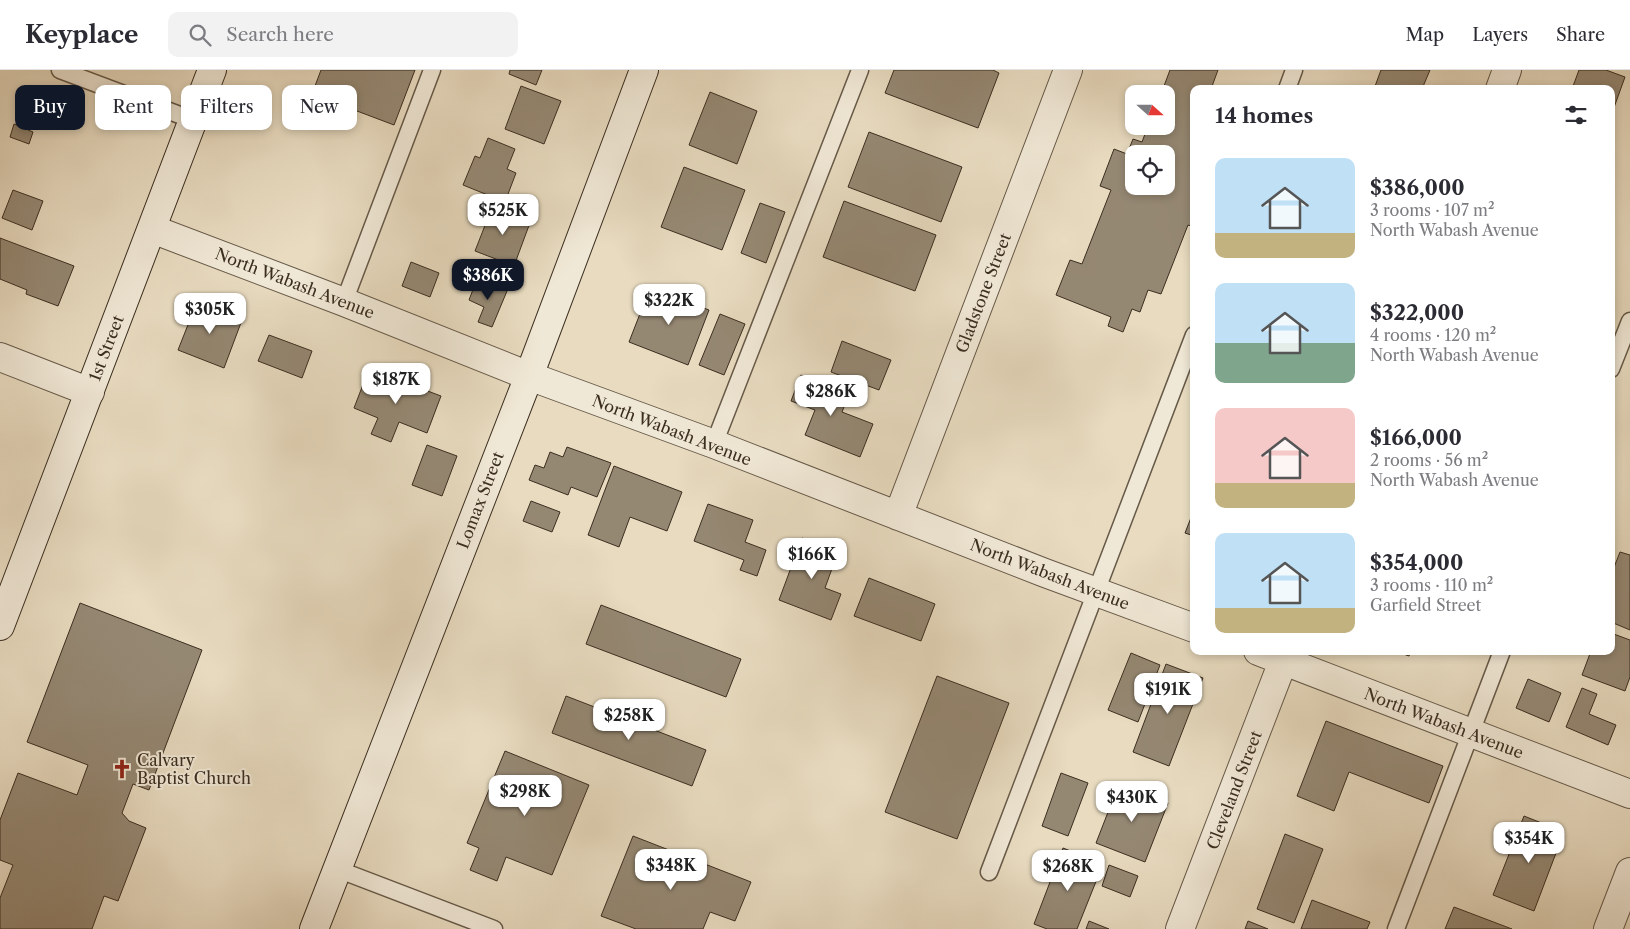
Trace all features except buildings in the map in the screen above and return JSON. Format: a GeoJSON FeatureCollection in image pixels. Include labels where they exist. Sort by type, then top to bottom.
{"type":"FeatureCollection","features":[{"type":"Feature","properties":{"kind":"street","name":"1st Street"},"geometry":{"type":"LineString","coordinates":[[206,85],[212,70]]}},
{"type":"Feature","properties":{"kind":"street","name":"Lomax Street"},"geometry":{"type":"LineString","coordinates":[[314,929],[644,70]]}},
{"type":"Feature","properties":{"kind":"street","name":"Gladstone Street"},"geometry":{"type":"LineString","coordinates":[[898,516],[1068,70]]}},
{"type":"Feature","properties":{"kind":"street"},"geometry":{"type":"LineString","coordinates":[[1501,85],[1507,70]]}},
{"type":"Feature","properties":{"kind":"street","name":"1st Street"},"geometry":{"type":"LineString","coordinates":[[0,626],[189,130]]}},
{"type":"Feature","properties":{"kind":"street","name":"North Wabash Avenue"},"geometry":{"type":"LineString","coordinates":[[152,229],[344,302],[528,376],[714,444],[1190,627]]}},
{"type":"Feature","properties":{"kind":"street"},"geometry":{"type":"LineString","coordinates":[[0,358],[90,392]]}},
{"type":"Feature","properties":{"kind":"street","name":"North Wabash Avenue"},"geometry":{"type":"LineString","coordinates":[[1285,656],[1470,733],[1630,794]]}},
{"type":"Feature","properties":{"kind":"street","name":"Cleveland Street"},"geometry":{"type":"LineString","coordinates":[[1180,929],[1285,656]]}},
{"type":"Feature","properties":{"kind":"street"},"geometry":{"type":"LineString","coordinates":[[1608,929],[1630,872]]}},
{"type":"Feature","properties":{"kind":"lane"},"geometry":{"type":"LineString","coordinates":[[60,70],[181,115]]}},
{"type":"Feature","properties":{"kind":"lane"},"geometry":{"type":"LineString","coordinates":[[344,302],[432,70]]}},
{"type":"Feature","properties":{"kind":"lane"},"geometry":{"type":"LineString","coordinates":[[714,444],[860,70]]}},
{"type":"Feature","properties":{"kind":"lane"},"geometry":{"type":"LineString","coordinates":[[1288,85],[1294,70]]}},
{"type":"Feature","properties":{"kind":"lane"},"geometry":{"type":"LineString","coordinates":[[1615,359],[1630,321]]}},
{"type":"Feature","properties":{"kind":"lane"},"geometry":{"type":"LineString","coordinates":[[989,872],[1190,345]]}},
{"type":"Feature","properties":{"kind":"lane"},"geometry":{"type":"LineString","coordinates":[[1396,929],[1500,655]]}},
{"type":"Feature","properties":{"kind":"lane"},"geometry":{"type":"LineString","coordinates":[[337,869],[494,929]]}},
{"type":"Feature","properties":{"kind":"place","name":"Calvary Baptist Church"},"geometry":{"type":"Point","coordinates":[122,769]}}]}
